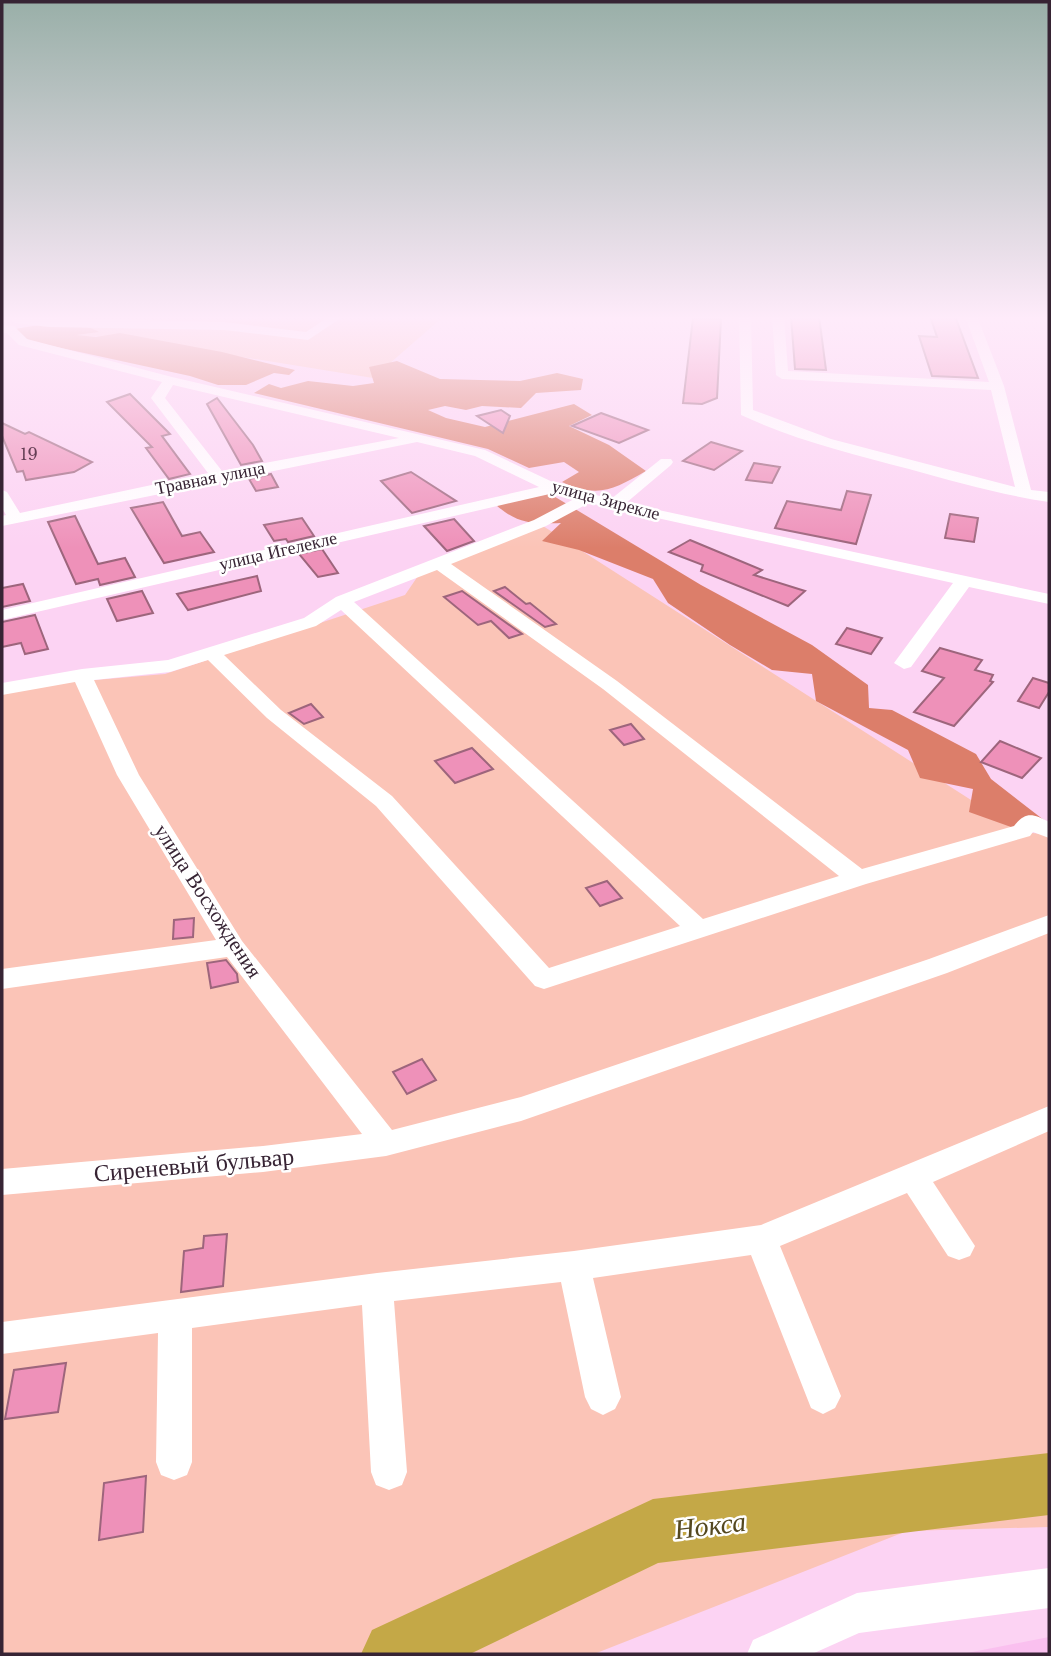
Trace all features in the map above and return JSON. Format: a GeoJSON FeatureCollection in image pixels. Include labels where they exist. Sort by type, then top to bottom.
{"type":"FeatureCollection","features":[{"type":"Feature","properties":{"kind":"street"},"geometry":{"type":"LineString","coordinates":[[161,393],[158,398],[218,476]]}},
{"type":"Feature","properties":{"kind":"street","name":"улица Зирекле"},"geometry":{"type":"LineString","coordinates":[[226,393],[480,453],[554,488],[614,505],[1049,599]]}},
{"type":"Feature","properties":{"kind":"street"},"geometry":{"type":"LineString","coordinates":[[746,393],[746,412],[769,423],[855,451],[1049,497]]}},
{"type":"Feature","properties":{"kind":"street"},"geometry":{"type":"LineString","coordinates":[[999,393],[1024,493]]}},
{"type":"Feature","properties":{"kind":"street","name":"Травная улица"},"geometry":{"type":"LineString","coordinates":[[8,519],[419,439]]}},
{"type":"Feature","properties":{"kind":"street"},"geometry":{"type":"LineString","coordinates":[[614,505],[666,462]]}},
{"type":"Feature","properties":{"kind":"street","name":"улица Игелекле"},"geometry":{"type":"LineString","coordinates":[[2,615],[554,488]]}},
{"type":"Feature","properties":{"kind":"street"},"geometry":{"type":"LineString","coordinates":[[2,495],[8,519]]}},
{"type":"Feature","properties":{"kind":"street"},"geometry":{"type":"LineString","coordinates":[[2,689],[82,675],[170,666],[310,622],[342,601],[540,523],[587,498]]}},
{"type":"Feature","properties":{"kind":"street"},"geometry":{"type":"LineString","coordinates":[[439,563],[610,685],[858,878]]}},
{"type":"Feature","properties":{"kind":"street"},"geometry":{"type":"LineString","coordinates":[[904,663],[964,581]]}},
{"type":"Feature","properties":{"kind":"street"},"geometry":{"type":"LineString","coordinates":[[342,601],[698,928]]}},
{"type":"Feature","properties":{"kind":"street"},"geometry":{"type":"LineString","coordinates":[[211,653],[274,714],[384,801],[544,979],[858,878],[1022,831],[1030,821],[1049,831]]}},
{"type":"Feature","properties":{"kind":"street","name":"улица Восхождения"},"geometry":{"type":"LineString","coordinates":[[82,675],[128,775],[233,947],[386,1144]]}},
{"type":"Feature","properties":{"kind":"street","name":"Сиреневый бульвар"},"geometry":{"type":"LineString","coordinates":[[2,1182],[263,1159],[386,1144],[521,1109],[938,966],[1049,924]]}},
{"type":"Feature","properties":{"kind":"street"},"geometry":{"type":"LineString","coordinates":[[2,979],[233,947]]}},
{"type":"Feature","properties":{"kind":"street"},"geometry":{"type":"LineString","coordinates":[[2,1338],[574,1266],[761,1239],[810,1221],[1049,1118]]}},
{"type":"Feature","properties":{"kind":"street"},"geometry":{"type":"LineString","coordinates":[[912,1176],[959,1246]]}},
{"type":"Feature","properties":{"kind":"street"},"geometry":{"type":"LineString","coordinates":[[761,1239],[823,1396]]}},
{"type":"Feature","properties":{"kind":"street"},"geometry":{"type":"LineString","coordinates":[[574,1266],[603,1397]]}},
{"type":"Feature","properties":{"kind":"street"},"geometry":{"type":"LineString","coordinates":[[377,1289],[389,1472]]}},
{"type":"Feature","properties":{"kind":"street"},"geometry":{"type":"LineString","coordinates":[[174,1462],[175,1317]]}},
{"type":"Feature","properties":{"kind":"street"},"geometry":{"type":"LineString","coordinates":[[767,1654],[857,1613],[1049,1588]]}},
{"type":"Feature","properties":{"kind":"shaded area"},"geometry":{"type":"Polygon","coordinates":[[[255,393],[536,393],[521,408],[482,406],[466,410],[445,406],[428,410],[446,418],[485,427],[574,404],[592,415],[569,426],[609,445],[646,471],[606,490],[586,490],[562,482],[579,472],[564,462],[529,468],[488,449],[255,393]]]}},
{"type":"Feature","properties":{"kind":"shaded area"},"geometry":{"type":"Polygon","coordinates":[[[547,492],[701,585],[812,645],[868,685],[869,708],[892,710],[976,754],[991,779],[1049,824],[1049,829],[1022,831],[969,812],[973,789],[920,778],[908,750],[816,701],[812,674],[772,670],[668,603],[653,579],[579,550],[542,541],[561,523],[526,522],[511,516],[496,505],[547,492]]]}},
{"type":"Feature","properties":{"kind":"shaded area"},"geometry":{"type":"Polygon","coordinates":[[[543,526],[1021,832],[1043,834],[1049,838],[1049,1527],[907,1531],[594,1654],[2,1654],[2,688],[165,674],[405,595],[420,573],[543,526]]]}},
{"type":"Feature","properties":{"kind":"shaded area"},"geometry":{"type":"Polygon","coordinates":[[[1049,1637],[1049,1654],[962,1654],[1049,1637]]]}},
{"type":"Feature","properties":{"kind":"building"},"geometry":{"type":"Polygon","coordinates":[[[684,393],[717,393],[717,398],[702,404],[683,403],[684,393]]]}},
{"type":"Feature","properties":{"kind":"building"},"geometry":{"type":"Polygon","coordinates":[[[130,394],[170,434],[162,436],[190,474],[169,479],[146,448],[152,447],[107,402],[130,394]]]}},
{"type":"Feature","properties":{"kind":"building"},"geometry":{"type":"Polygon","coordinates":[[[217,398],[262,461],[241,465],[207,404],[217,398]]]}},
{"type":"Feature","properties":{"kind":"building"},"geometry":{"type":"Polygon","coordinates":[[[501,410],[510,416],[503,433],[477,416],[501,410]]]}},
{"type":"Feature","properties":{"kind":"building"},"geometry":{"type":"Polygon","coordinates":[[[601,413],[648,430],[619,443],[572,426],[601,413]]]}},
{"type":"Feature","properties":{"kind":"building"},"geometry":{"type":"Polygon","coordinates":[[[2,423],[25,434],[29,432],[92,462],[74,472],[26,480],[23,471],[17,472],[2,436],[2,423]]]}},
{"type":"Feature","properties":{"kind":"building"},"geometry":{"type":"Polygon","coordinates":[[[711,442],[742,451],[714,470],[683,461],[711,442]]]}},
{"type":"Feature","properties":{"kind":"building"},"geometry":{"type":"Polygon","coordinates":[[[754,463],[780,467],[772,483],[746,480],[754,463]]]}},
{"type":"Feature","properties":{"kind":"building"},"geometry":{"type":"Polygon","coordinates":[[[411,472],[456,501],[412,513],[381,481],[411,472]]]}},
{"type":"Feature","properties":{"kind":"building"},"geometry":{"type":"Polygon","coordinates":[[[271,474],[278,487],[256,491],[249,479],[271,474]]]}},
{"type":"Feature","properties":{"kind":"building"},"geometry":{"type":"Polygon","coordinates":[[[847,491],[871,495],[856,544],[775,528],[787,501],[841,510],[847,491]]]}},
{"type":"Feature","properties":{"kind":"building"},"geometry":{"type":"Polygon","coordinates":[[[163,502],[182,536],[200,532],[214,552],[164,563],[131,508],[163,502]]]}},
{"type":"Feature","properties":{"kind":"building"},"geometry":{"type":"Polygon","coordinates":[[[950,514],[978,518],[974,542],[945,538],[950,514]]]}},
{"type":"Feature","properties":{"kind":"building"},"geometry":{"type":"Polygon","coordinates":[[[75,516],[98,564],[125,558],[135,577],[100,585],[98,579],[76,584],[48,522],[75,516]]]}},
{"type":"Feature","properties":{"kind":"building"},"geometry":{"type":"Polygon","coordinates":[[[302,518],[314,536],[288,542],[286,539],[274,541],[264,525],[302,518]]]}},
{"type":"Feature","properties":{"kind":"building"},"geometry":{"type":"Polygon","coordinates":[[[454,519],[474,541],[447,551],[424,526],[454,519]]]}},
{"type":"Feature","properties":{"kind":"building"},"geometry":{"type":"Polygon","coordinates":[[[690,540],[762,570],[754,575],[805,591],[788,606],[701,571],[703,565],[669,552],[690,540]]]}},
{"type":"Feature","properties":{"kind":"building"},"geometry":{"type":"Polygon","coordinates":[[[322,549],[338,573],[318,577],[299,554],[322,549]]]}},
{"type":"Feature","properties":{"kind":"building"},"geometry":{"type":"Polygon","coordinates":[[[257,576],[261,591],[188,610],[177,594],[257,576]]]}},
{"type":"Feature","properties":{"kind":"building"},"geometry":{"type":"Polygon","coordinates":[[[23,584],[30,601],[2,607],[2,588],[23,584]]]}},
{"type":"Feature","properties":{"kind":"building"},"geometry":{"type":"Polygon","coordinates":[[[505,587],[556,624],[545,627],[494,591],[505,587]]]}},
{"type":"Feature","properties":{"kind":"building"},"geometry":{"type":"Polygon","coordinates":[[[142,591],[153,613],[117,621],[107,599],[142,591]]]}},
{"type":"Feature","properties":{"kind":"building"},"geometry":{"type":"Polygon","coordinates":[[[462,591],[522,634],[509,638],[491,621],[478,625],[444,597],[462,591]]]}},
{"type":"Feature","properties":{"kind":"building"},"geometry":{"type":"Polygon","coordinates":[[[35,615],[48,649],[25,654],[21,643],[2,647],[2,622],[35,615]]]}},
{"type":"Feature","properties":{"kind":"building"},"geometry":{"type":"Polygon","coordinates":[[[847,628],[882,638],[871,654],[836,644],[847,628]]]}},
{"type":"Feature","properties":{"kind":"building"},"geometry":{"type":"Polygon","coordinates":[[[940,648],[982,660],[975,670],[993,675],[990,681],[993,682],[954,726],[914,712],[944,678],[922,671],[940,648]]]}},
{"type":"Feature","properties":{"kind":"building"},"geometry":{"type":"Polygon","coordinates":[[[1033,678],[1049,683],[1049,692],[1039,708],[1018,701],[1033,678]]]}},
{"type":"Feature","properties":{"kind":"building"},"geometry":{"type":"Polygon","coordinates":[[[311,704],[323,717],[304,724],[289,713],[311,704]]]}},
{"type":"Feature","properties":{"kind":"building"},"geometry":{"type":"Polygon","coordinates":[[[631,724],[644,739],[624,745],[610,730],[631,724]]]}},
{"type":"Feature","properties":{"kind":"building"},"geometry":{"type":"Polygon","coordinates":[[[1000,741],[1041,758],[1022,778],[981,762],[1000,741]]]}},
{"type":"Feature","properties":{"kind":"building"},"geometry":{"type":"Polygon","coordinates":[[[472,748],[493,769],[455,783],[435,761],[472,748]]]}},
{"type":"Feature","properties":{"kind":"building"},"geometry":{"type":"Polygon","coordinates":[[[607,881],[622,898],[600,906],[586,888],[607,881]]]}},
{"type":"Feature","properties":{"kind":"building"},"geometry":{"type":"Polygon","coordinates":[[[194,918],[193,937],[173,939],[174,920],[194,918]]]}},
{"type":"Feature","properties":{"kind":"building"},"geometry":{"type":"Polygon","coordinates":[[[226,960],[237,974],[238,982],[211,988],[207,963],[226,960]]]}},
{"type":"Feature","properties":{"kind":"building"},"geometry":{"type":"Polygon","coordinates":[[[422,1059],[436,1080],[407,1094],[393,1072],[422,1059]]]}},
{"type":"Feature","properties":{"kind":"building"},"geometry":{"type":"Polygon","coordinates":[[[227,1234],[223,1286],[181,1292],[184,1251],[203,1248],[204,1236],[227,1234]]]}},
{"type":"Feature","properties":{"kind":"building"},"geometry":{"type":"Polygon","coordinates":[[[66,1363],[58,1412],[5,1419],[14,1370],[66,1363]]]}},
{"type":"Feature","properties":{"kind":"building"},"geometry":{"type":"Polygon","coordinates":[[[146,1476],[143,1532],[99,1540],[104,1483],[146,1476]]]}},
{"type":"Feature","properties":{"kind":"waterway","name":"Нокса"},"geometry":{"type":"LineString","coordinates":[[396,1654],[653,1531],[1049,1484]]}}]}
